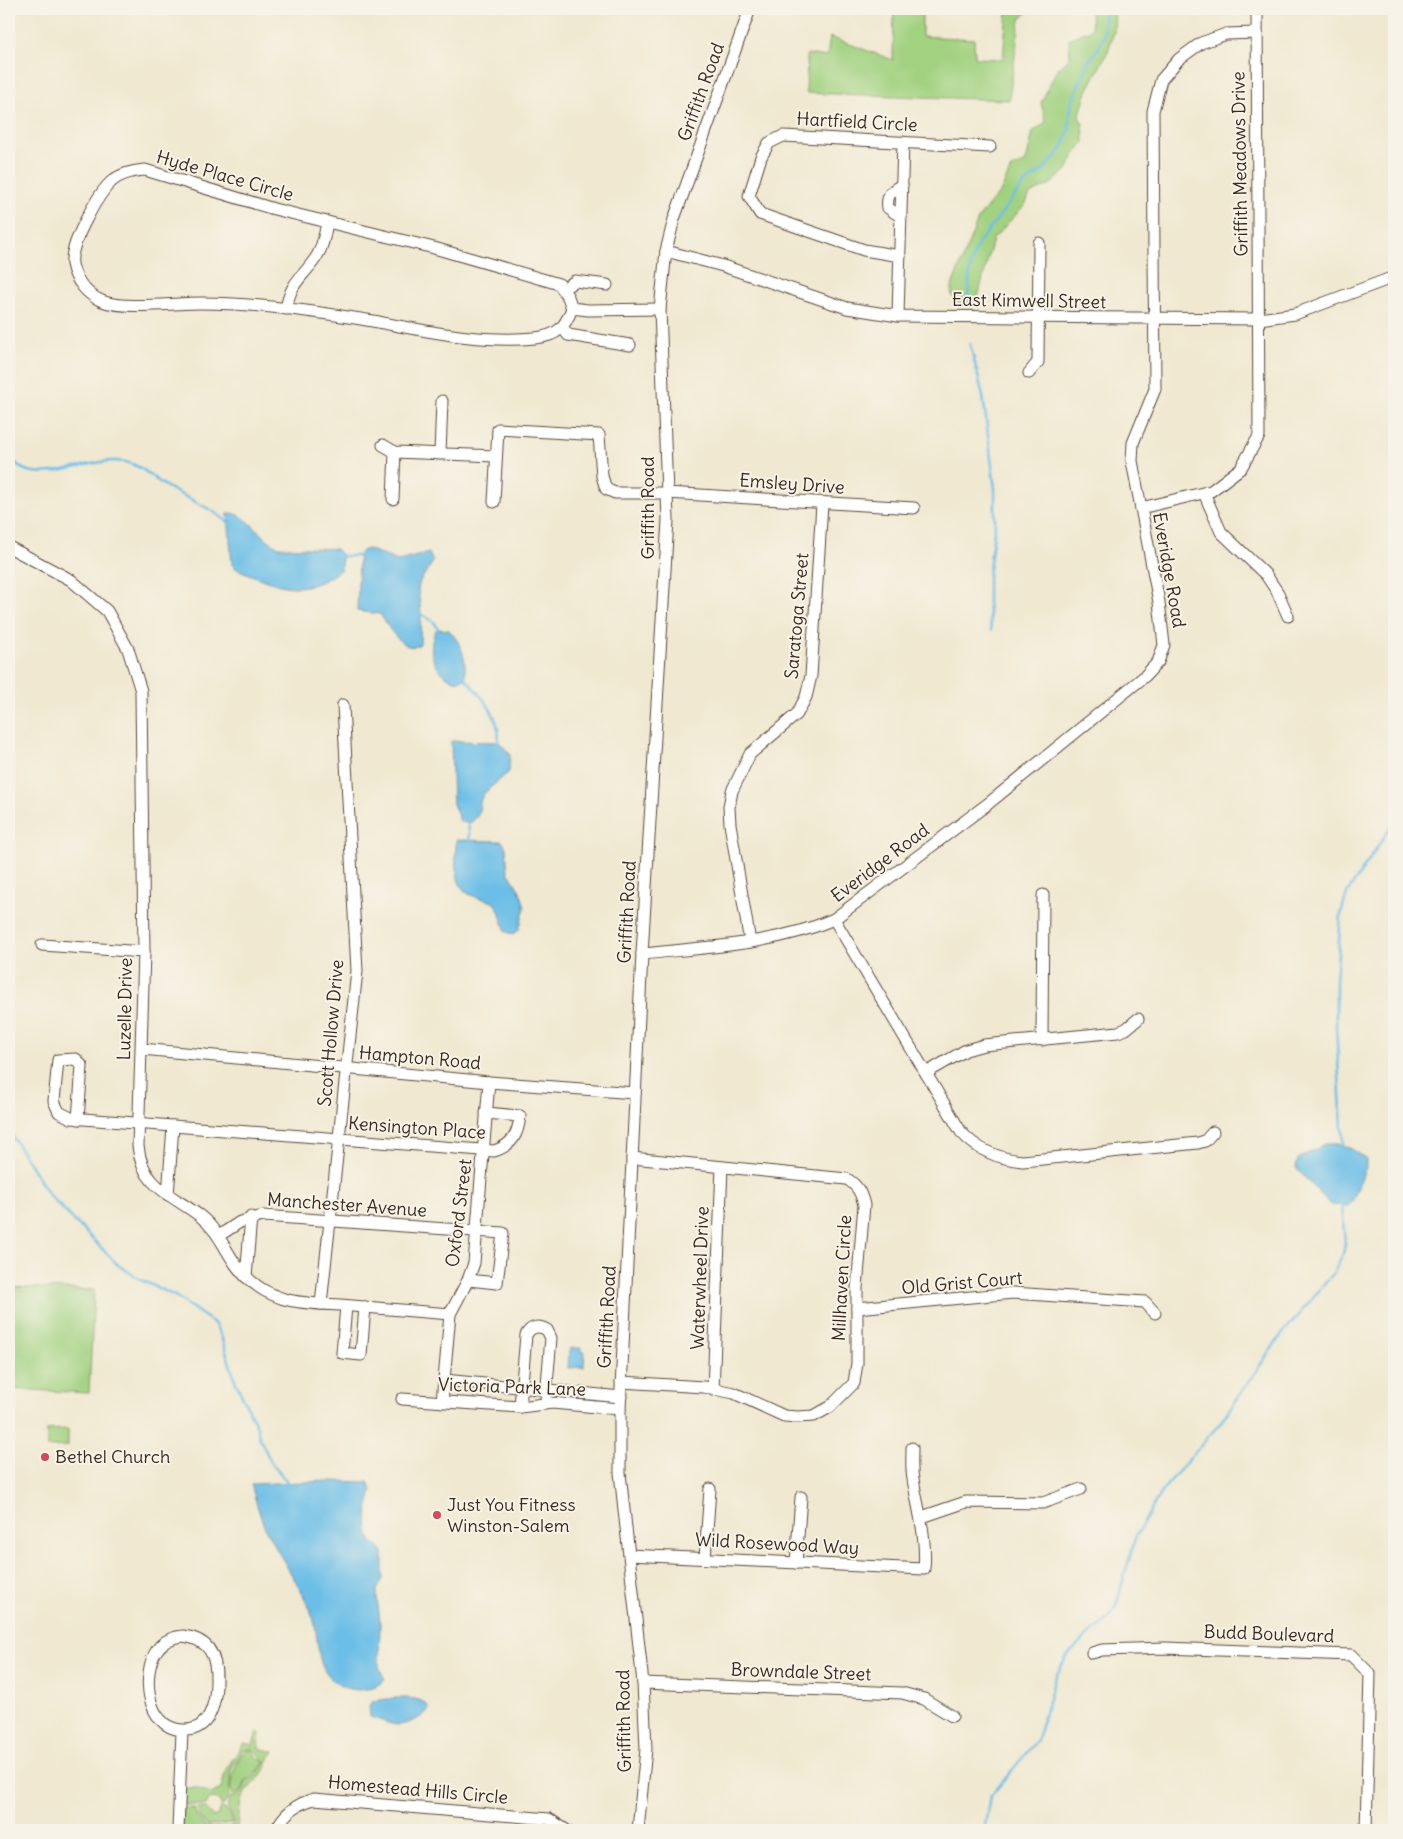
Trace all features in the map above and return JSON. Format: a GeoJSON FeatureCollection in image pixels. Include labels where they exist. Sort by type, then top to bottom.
{"type":"FeatureCollection","features":[{"type":"Feature","properties":{"kind":"street","name":"Griffith Road"},"geometry":{"type":"LineString","coordinates":[[638,1830],[646,1749],[643,1683],[620,1473],[620,1409],[642,954],[664,587],[667,493],[660,309],[666,251],[674,219],[750,9]]}},
{"type":"Feature","properties":{"kind":"street","name":"Griffith Meadows Drive"},"geometry":{"type":"LineString","coordinates":[[1141,508],[1211,491],[1242,468],[1259,436],[1257,9]]}},
{"type":"Feature","properties":{"kind":"street","name":"Everidge Road"},"geometry":{"type":"LineString","coordinates":[[642,954],[779,938],[810,929],[834,919],[989,803],[1145,676],[1158,662],[1164,645],[1159,602],[1132,461],[1133,443],[1155,389],[1153,320],[1153,110],[1161,80],[1179,59],[1202,43],[1226,34],[1256,33]]}},
{"type":"Feature","properties":{"kind":"street","name":"Hartfield Circle"},"geometry":{"type":"LineString","coordinates":[[900,256],[864,250],[760,214],[750,196],[761,157],[768,143],[783,136],[990,146]]}},
{"type":"Feature","properties":{"kind":"street"},"geometry":{"type":"LineString","coordinates":[[898,316],[904,142]]}},
{"type":"Feature","properties":{"kind":"street","name":"Hyde Place Circle"},"geometry":{"type":"LineString","coordinates":[[563,289],[559,284],[537,277],[434,248],[274,209],[144,170],[130,171],[110,183],[90,213],[76,242],[71,262],[76,279],[88,293],[102,301],[140,304],[202,303],[286,309],[373,321],[410,329],[502,338],[535,338],[554,335],[563,328]]}},
{"type":"Feature","properties":{"kind":"street"},"geometry":{"type":"LineString","coordinates":[[286,309],[293,285],[316,257],[322,246],[327,222]]}},
{"type":"Feature","properties":{"kind":"street"},"geometry":{"type":"LineString","coordinates":[[1029,374],[1038,362],[1039,243]]}},
{"type":"Feature","properties":{"kind":"street","name":"East Kimwell Street"},"geometry":{"type":"LineString","coordinates":[[666,251],[723,266],[847,308],[898,316],[1153,320],[1259,319],[1295,314],[1394,277]]}},
{"type":"Feature","properties":{"kind":"street"},"geometry":{"type":"LineString","coordinates":[[608,285],[575,281],[563,289],[572,308],[563,328],[568,335],[630,345]]}},
{"type":"Feature","properties":{"kind":"street"},"geometry":{"type":"LineString","coordinates":[[572,308],[588,310],[660,309]]}},
{"type":"Feature","properties":{"kind":"street"},"geometry":{"type":"LineString","coordinates":[[440,454],[442,401]]}},
{"type":"Feature","properties":{"kind":"street","name":"Emsley Drive"},"geometry":{"type":"LineString","coordinates":[[496,456],[498,429],[599,435],[602,476],[606,489],[615,493],[667,493],[822,504],[914,508]]}},
{"type":"Feature","properties":{"kind":"street"},"geometry":{"type":"LineString","coordinates":[[383,445],[395,452],[496,456],[494,502]]}},
{"type":"Feature","properties":{"kind":"street"},"geometry":{"type":"LineString","coordinates":[[393,499],[395,452]]}},
{"type":"Feature","properties":{"kind":"street"},"geometry":{"type":"LineString","coordinates":[[1204,493],[1221,532],[1266,575],[1278,593],[1288,616]]}},
{"type":"Feature","properties":{"kind":"street","name":"Saratoga Street"},"geometry":{"type":"LineString","coordinates":[[750,942],[734,855],[729,807],[735,784],[750,754],[797,714],[806,697],[811,676],[822,504]]}},
{"type":"Feature","properties":{"kind":"street","name":"Luzelle Drive"},"geometry":{"type":"LineString","coordinates":[[9,547],[72,580],[107,611],[128,648],[141,691],[144,952],[138,1146],[142,1166],[155,1185],[201,1217],[220,1235],[233,1260],[246,1277],[262,1289],[278,1297],[298,1302],[450,1314]]}},
{"type":"Feature","properties":{"kind":"street","name":"Scott Hollow Drive"},"geometry":{"type":"LineString","coordinates":[[321,1304],[357,971],[343,705]]}},
{"type":"Feature","properties":{"kind":"street"},"geometry":{"type":"LineString","coordinates":[[1042,1040],[1043,895]]}},
{"type":"Feature","properties":{"kind":"street"},"geometry":{"type":"LineString","coordinates":[[834,919],[926,1073],[968,1139],[986,1152],[1009,1160],[1023,1161],[1198,1143],[1205,1141],[1214,1132]]}},
{"type":"Feature","properties":{"kind":"street"},"geometry":{"type":"LineString","coordinates":[[42,945],[144,952]]}},
{"type":"Feature","properties":{"kind":"street"},"geometry":{"type":"LineString","coordinates":[[926,1073],[966,1050],[984,1046],[1118,1032],[1126,1029],[1138,1018]]}},
{"type":"Feature","properties":{"kind":"street","name":"Hampton Road"},"geometry":{"type":"LineString","coordinates":[[142,1049],[489,1082],[635,1093]]}},
{"type":"Feature","properties":{"kind":"street","name":"Kensington Place"},"geometry":{"type":"LineString","coordinates":[[78,1118],[82,1066],[76,1058],[58,1060],[55,1107],[63,1116],[78,1118],[339,1140],[484,1150],[501,1148],[512,1140],[518,1132],[520,1116],[486,1113]]}},
{"type":"Feature","properties":{"kind":"street","name":"Oxford Street"},"geometry":{"type":"LineString","coordinates":[[450,1314],[468,1280],[474,1263],[489,1082]]}},
{"type":"Feature","properties":{"kind":"street"},"geometry":{"type":"LineString","coordinates":[[168,1195],[173,1126]]}},
{"type":"Feature","properties":{"kind":"street","name":"Millhaven Circle"},"geometry":{"type":"LineString","coordinates":[[621,1389],[704,1387],[734,1393],[784,1416],[814,1416],[830,1407],[854,1383],[864,1205],[861,1193],[855,1184],[847,1180],[632,1158]]}},
{"type":"Feature","properties":{"kind":"street","name":"Waterwheel Drive"},"geometry":{"type":"LineString","coordinates":[[713,1390],[722,1167]]}},
{"type":"Feature","properties":{"kind":"street","name":"Manchester Avenue"},"geometry":{"type":"LineString","coordinates":[[220,1235],[240,1222],[251,1218],[272,1216],[502,1233],[497,1283],[468,1280]]}},
{"type":"Feature","properties":{"kind":"street"},"geometry":{"type":"LineString","coordinates":[[246,1277],[251,1218]]}},
{"type":"Feature","properties":{"kind":"street","name":"Old Grist Court"},"geometry":{"type":"LineString","coordinates":[[857,1308],[1012,1293],[1145,1302],[1155,1313]]}},
{"type":"Feature","properties":{"kind":"street"},"geometry":{"type":"LineString","coordinates":[[346,1306],[342,1353],[361,1355],[365,1307]]}},
{"type":"Feature","properties":{"kind":"street"},"geometry":{"type":"LineString","coordinates":[[442,1402],[450,1314]]}},
{"type":"Feature","properties":{"kind":"street"},"geometry":{"type":"LineString","coordinates":[[520,1407],[526,1334],[532,1328],[543,1328],[550,1333],[551,1338],[546,1404]]}},
{"type":"Feature","properties":{"kind":"street","name":"Victoria Park Lane"},"geometry":{"type":"LineString","coordinates":[[444,1380],[522,1386],[547,1391],[621,1389]]}},
{"type":"Feature","properties":{"kind":"street","name":"Victoria Park Lane"},"geometry":{"type":"LineString","coordinates":[[402,1399],[520,1407],[546,1404],[620,1409]]}},
{"type":"Feature","properties":{"kind":"street"},"geometry":{"type":"LineString","coordinates":[[912,1448],[912,1477],[922,1517],[966,1502],[1043,1503],[1080,1489]]}},
{"type":"Feature","properties":{"kind":"street"},"geometry":{"type":"LineString","coordinates":[[705,1558],[710,1489]]}},
{"type":"Feature","properties":{"kind":"street"},"geometry":{"type":"LineString","coordinates":[[796,1563],[801,1497]]}},
{"type":"Feature","properties":{"kind":"street","name":"Wild Rosewood Way"},"geometry":{"type":"LineString","coordinates":[[629,1555],[924,1569],[926,1550],[922,1517]]}},
{"type":"Feature","properties":{"kind":"street"},"geometry":{"type":"LineString","coordinates":[[183,1636],[201,1640],[207,1645],[214,1656],[217,1667],[215,1704],[210,1717],[198,1726],[182,1730],[171,1727],[158,1719],[152,1710],[150,1689],[151,1664],[156,1651],[164,1643],[183,1636]]}},
{"type":"Feature","properties":{"kind":"street","name":"Budd Boulevard"},"geometry":{"type":"LineString","coordinates":[[1092,1653],[1102,1650],[1166,1648],[1351,1655],[1370,1674],[1366,1830]]}},
{"type":"Feature","properties":{"kind":"street","name":"Browndale Street"},"geometry":{"type":"LineString","coordinates":[[643,1683],[902,1693],[924,1699],[952,1716]]}},
{"type":"Feature","properties":{"kind":"street"},"geometry":{"type":"LineString","coordinates":[[178,1830],[182,1730]]}},
{"type":"Feature","properties":{"kind":"street","name":"Homestead Hills Circle"},"geometry":{"type":"LineString","coordinates":[[276,1830],[288,1812],[305,1801],[314,1799],[549,1819],[566,1830]]}},
{"type":"Feature","properties":{"kind":"green space"},"geometry":{"type":"Polygon","coordinates":[[[891,9],[922,9],[922,36],[974,39],[975,58],[1003,59],[1007,9],[1031,9],[1020,19],[1009,100],[806,93],[807,54],[827,57],[830,37],[893,60],[894,10],[891,9]]]}},
{"type":"Feature","properties":{"kind":"green space"},"geometry":{"type":"Polygon","coordinates":[[[1091,9],[1118,9],[1115,11],[1114,31],[1108,51],[1087,91],[1079,117],[1083,124],[1084,142],[1073,157],[1067,170],[1049,185],[1030,194],[1025,205],[993,239],[977,301],[957,303],[951,293],[953,283],[979,217],[1001,191],[1011,168],[1026,162],[1033,132],[1046,122],[1041,103],[1057,69],[1070,58],[1069,39],[1092,29],[1091,9]]]}},
{"type":"Feature","properties":{"kind":"green space"},"geometry":{"type":"Polygon","coordinates":[[[9,1287],[94,1290],[89,1393],[9,1389],[9,1287]]]}},
{"type":"Feature","properties":{"kind":"green space"},"geometry":{"type":"Polygon","coordinates":[[[68,1429],[68,1446],[47,1447],[47,1430],[68,1429]]]}},
{"type":"Feature","properties":{"kind":"green space"},"geometry":{"type":"Polygon","coordinates":[[[257,1732],[260,1733],[259,1748],[274,1752],[270,1756],[264,1773],[247,1790],[241,1800],[237,1827],[228,1830],[182,1830],[183,1809],[194,1808],[197,1818],[207,1828],[229,1827],[233,1825],[233,1817],[228,1809],[230,1798],[237,1796],[241,1792],[246,1781],[255,1776],[266,1762],[253,1749],[244,1750],[231,1769],[229,1796],[223,1806],[215,1798],[209,1800],[206,1805],[186,1805],[183,1803],[184,1789],[196,1788],[211,1794],[221,1789],[226,1769],[244,1743],[253,1745],[257,1732]]]}},
{"type":"Feature","properties":{"kind":"green space"},"geometry":{"type":"Polygon","coordinates":[[[248,1750],[253,1751],[257,1758],[265,1762],[254,1774],[246,1779],[241,1792],[233,1795],[231,1784],[234,1771],[240,1758],[248,1750]]]}},
{"type":"Feature","properties":{"kind":"green space"},"geometry":{"type":"Polygon","coordinates":[[[197,1808],[206,1808],[213,1817],[218,1815],[221,1808],[226,1810],[232,1823],[208,1826],[199,1818],[197,1808]]]}},
{"type":"Feature","properties":{"kind":"water"},"geometry":{"type":"Polygon","coordinates":[[[233,513],[245,519],[279,547],[336,549],[342,555],[341,569],[315,584],[290,587],[237,569],[232,565],[228,514],[233,513]]]}},
{"type":"Feature","properties":{"kind":"water"},"geometry":{"type":"Polygon","coordinates":[[[368,549],[398,561],[429,553],[433,562],[420,581],[418,589],[421,613],[420,644],[414,647],[402,643],[380,614],[357,611],[359,556],[362,551],[368,549]]]}},
{"type":"Feature","properties":{"kind":"water"},"geometry":{"type":"Polygon","coordinates":[[[440,629],[449,630],[458,641],[463,652],[465,665],[465,678],[463,679],[456,681],[447,677],[434,662],[432,657],[433,638],[435,631],[440,629]]]}},
{"type":"Feature","properties":{"kind":"water"},"geometry":{"type":"Polygon","coordinates":[[[451,741],[499,742],[510,754],[509,772],[484,794],[481,798],[477,817],[468,824],[460,821],[453,804],[451,741]]]}},
{"type":"Feature","properties":{"kind":"water"},"geometry":{"type":"Polygon","coordinates":[[[456,840],[502,841],[506,848],[508,872],[520,891],[525,907],[519,930],[513,934],[506,932],[497,905],[491,901],[471,895],[461,885],[456,870],[456,840]]]}},
{"type":"Feature","properties":{"kind":"water"},"geometry":{"type":"Polygon","coordinates":[[[1325,1144],[1343,1144],[1366,1158],[1366,1167],[1352,1202],[1348,1206],[1331,1205],[1296,1168],[1298,1159],[1325,1144]]]}},
{"type":"Feature","properties":{"kind":"water"},"geometry":{"type":"Polygon","coordinates":[[[581,1348],[581,1352],[585,1352],[584,1367],[568,1368],[569,1350],[581,1348]]]}},
{"type":"Feature","properties":{"kind":"water"},"geometry":{"type":"Polygon","coordinates":[[[328,1481],[368,1482],[372,1490],[367,1515],[369,1535],[373,1543],[383,1551],[383,1579],[377,1590],[377,1598],[380,1621],[379,1667],[385,1680],[371,1688],[357,1690],[343,1687],[330,1678],[325,1671],[319,1655],[316,1628],[311,1612],[265,1528],[251,1484],[328,1481]]]}},
{"type":"Feature","properties":{"kind":"water"},"geometry":{"type":"Polygon","coordinates":[[[409,1698],[422,1701],[429,1707],[421,1717],[401,1725],[390,1724],[370,1717],[369,1705],[373,1701],[409,1698]]]}},
{"type":"Feature","properties":{"kind":"waterway"},"geometry":{"type":"LineString","coordinates":[[968,299],[970,267],[978,244],[1023,185],[1043,170],[1062,149],[1069,131],[1071,103],[1089,61],[1098,49],[1104,35],[1104,9]]}},
{"type":"Feature","properties":{"kind":"waterway"},"geometry":{"type":"LineString","coordinates":[[970,344],[983,396],[995,489],[995,524],[988,577],[991,630]]}},
{"type":"Feature","properties":{"kind":"waterway"},"geometry":{"type":"LineString","coordinates":[[9,456],[23,469],[46,473],[100,462],[125,462],[142,469],[167,487],[216,513],[230,524]]}},
{"type":"Feature","properties":{"kind":"waterway"},"geometry":{"type":"LineString","coordinates":[[340,556],[359,556],[361,558]]}},
{"type":"Feature","properties":{"kind":"waterway"},"geometry":{"type":"LineString","coordinates":[[419,613],[434,622],[440,632]]}},
{"type":"Feature","properties":{"kind":"waterway"},"geometry":{"type":"LineString","coordinates":[[464,677],[477,691],[494,716],[499,734],[498,743]]}},
{"type":"Feature","properties":{"kind":"waterway"},"geometry":{"type":"LineString","coordinates":[[468,821],[470,843]]}},
{"type":"Feature","properties":{"kind":"waterway"},"geometry":{"type":"LineString","coordinates":[[1343,1145],[1336,1027],[1336,981],[1341,914],[1347,893],[1394,822]]}},
{"type":"Feature","properties":{"kind":"waterway"},"geometry":{"type":"LineString","coordinates":[[9,1131],[49,1195],[118,1265],[141,1280],[175,1296],[214,1323],[221,1336],[236,1383],[257,1427],[260,1439],[272,1464],[290,1485]]}},
{"type":"Feature","properties":{"kind":"waterway"},"geometry":{"type":"LineString","coordinates":[[984,1830],[990,1797],[1037,1740],[1055,1678],[1067,1656],[1110,1617],[1116,1606],[1135,1538],[1161,1492],[1221,1422],[1279,1338],[1333,1274],[1343,1254],[1345,1244],[1342,1205]]}},
{"type":"Feature","properties":{"kind":"place","name":"Bethel Church"},"geometry":{"type":"Point","coordinates":[45,1457]}},
{"type":"Feature","properties":{"kind":"place","name":"Just You Fitness Winston-Salem"},"geometry":{"type":"Point","coordinates":[437,1515]}}]}
